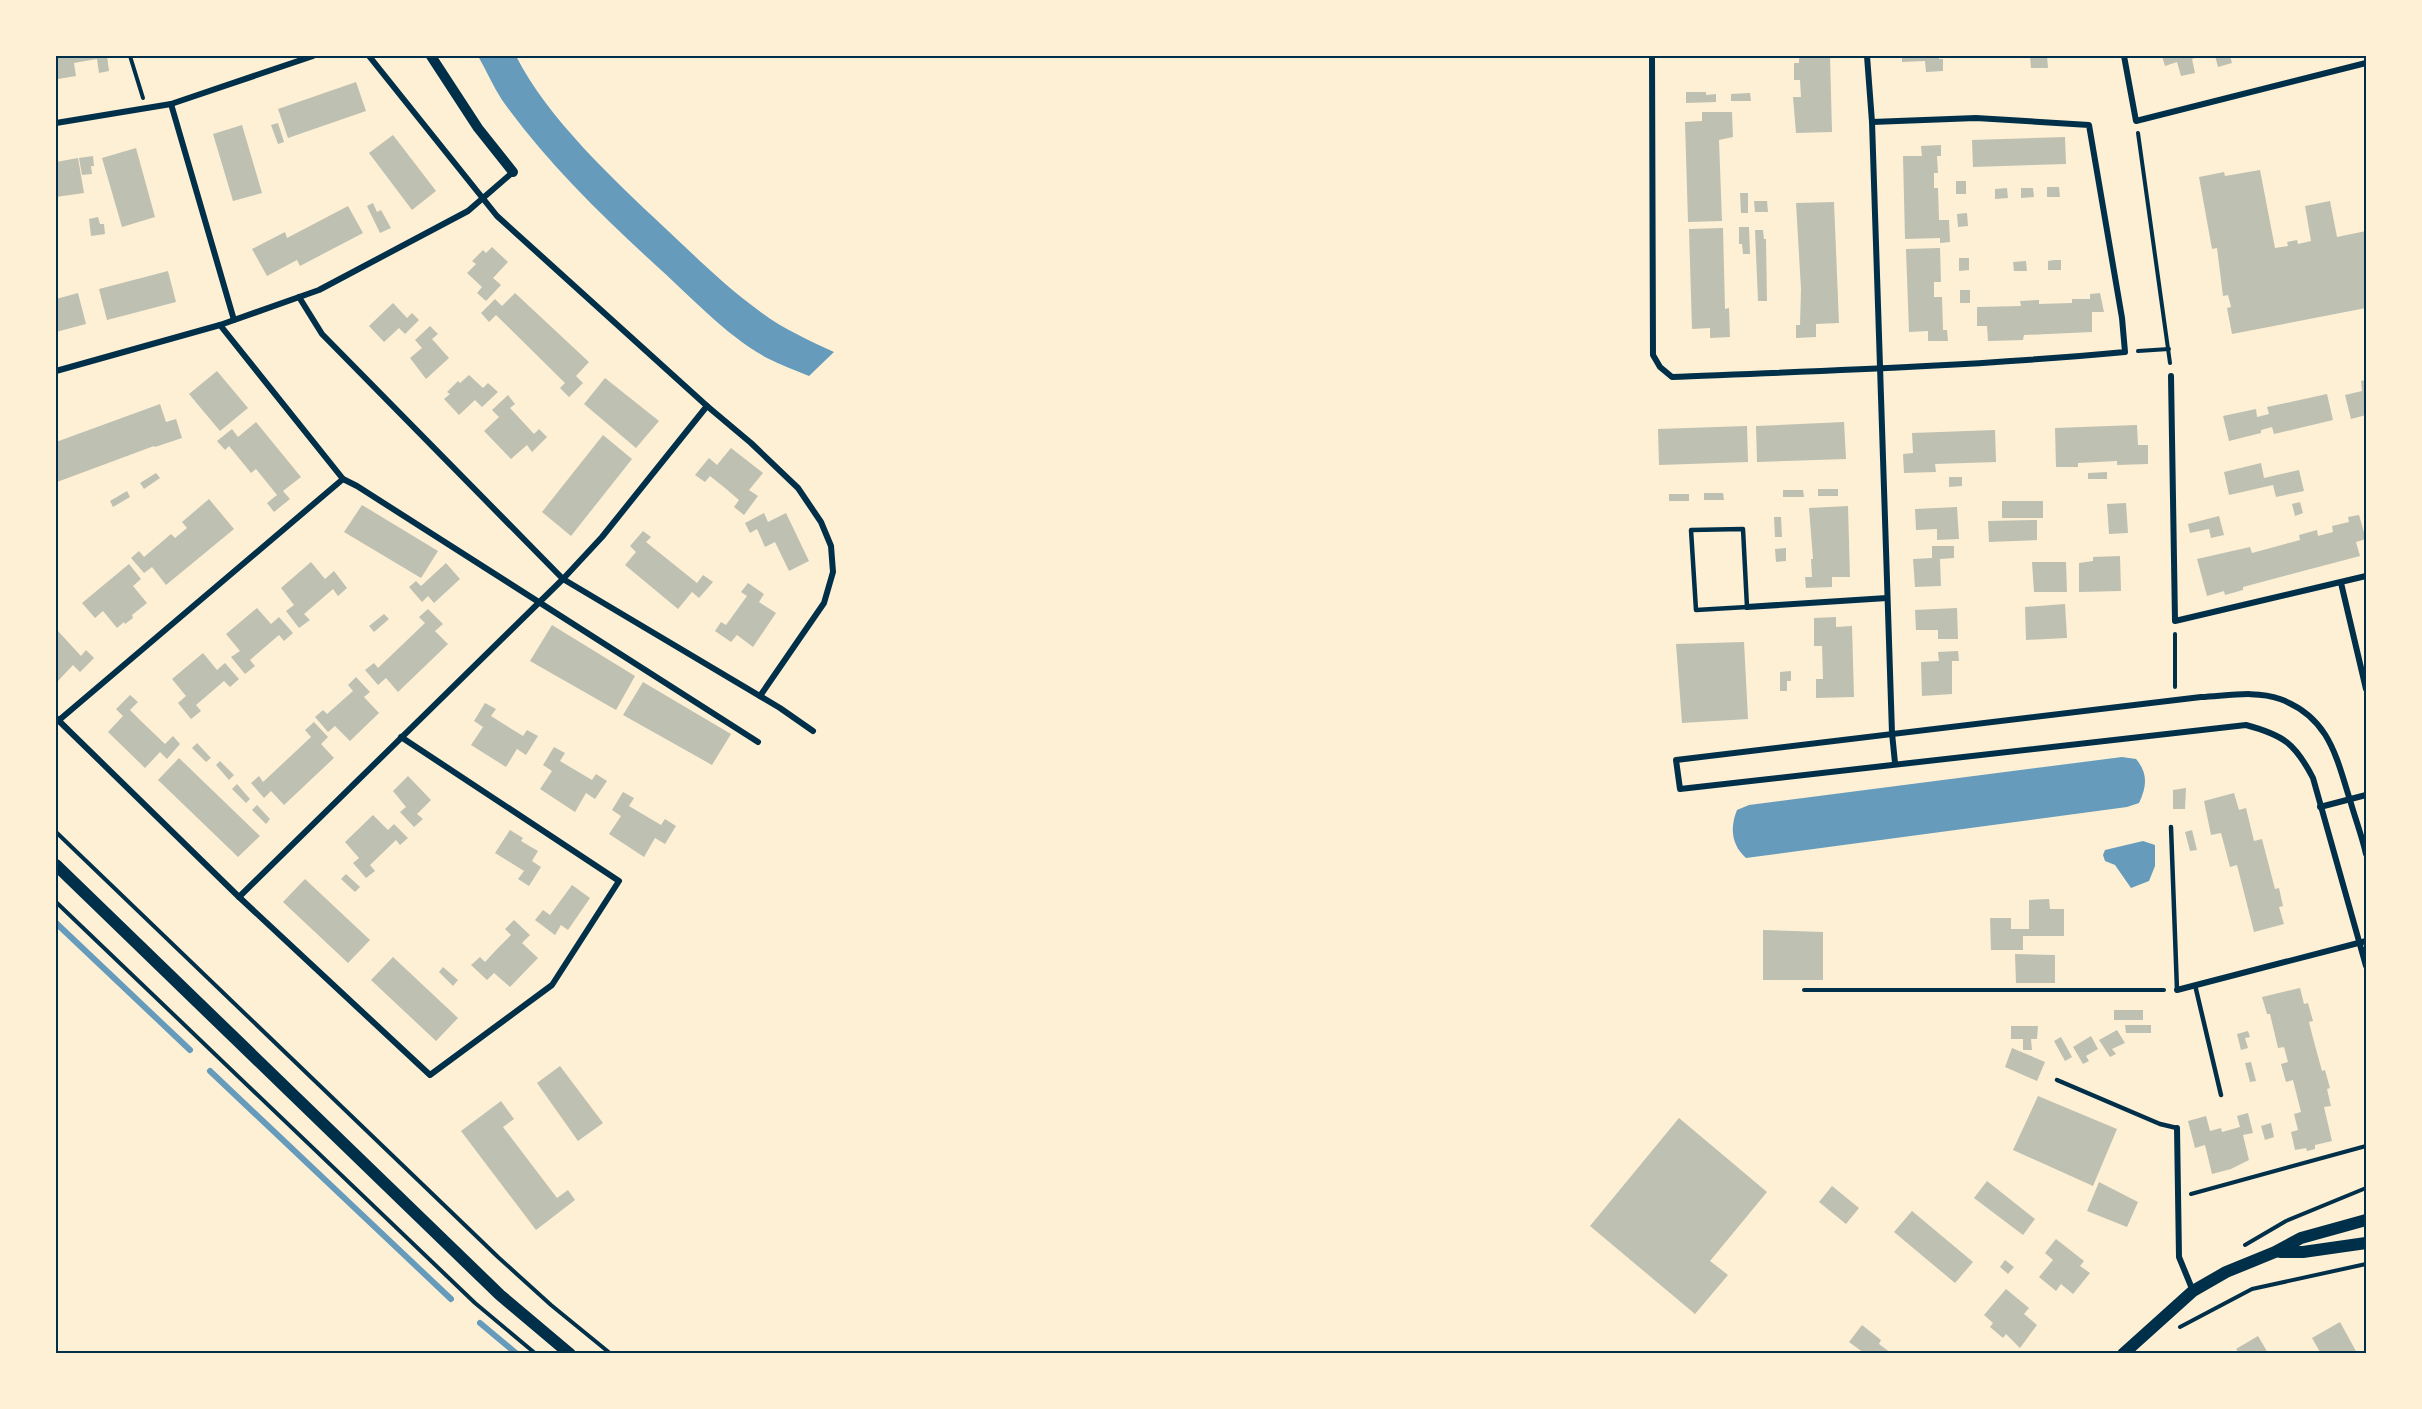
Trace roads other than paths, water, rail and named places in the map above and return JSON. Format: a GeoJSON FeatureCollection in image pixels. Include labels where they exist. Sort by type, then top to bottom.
{"type":"FeatureCollection","features":[{"type":"Feature","properties":{"kind":"main road"},"geometry":{"type":"LineString","coordinates":[[56,865],[500,1295],[570,1353]]}},
{"type":"Feature","properties":{"kind":"main road"},"geometry":{"type":"LineString","coordinates":[[2123,1353],[2193,1291],[2226,1272],[2301,1239],[2367,1220]]}},
{"type":"Feature","properties":{"kind":"main road"},"geometry":{"type":"LineString","coordinates":[[2275,1252],[2303,1252],[2367,1243]]}},
{"type":"Feature","properties":{"kind":"street"},"geometry":{"type":"LineString","coordinates":[[56,123],[171,104],[313,56]]}},
{"type":"Feature","properties":{"kind":"street"},"geometry":{"type":"LineString","coordinates":[[369,56],[497,216],[751,443],[798,488],[821,522],[831,546],[833,572],[824,603],[760,696]]}},
{"type":"Feature","properties":{"kind":"street"},"geometry":{"type":"LineString","coordinates":[[56,371],[220,325],[320,290],[468,211],[513,172],[478,128],[430,56]]}},
{"type":"Feature","properties":{"kind":"street"},"geometry":{"type":"LineString","coordinates":[[1652,56],[1653,355],[1660,368],[1672,377],[1879,369],[2041,360],[2125,352],[2122,318],[2089,125],[1976,118],[1872,122]]}},
{"type":"Feature","properties":{"kind":"street"},"geometry":{"type":"LineString","coordinates":[[1868,56],[1894,763]]}},
{"type":"Feature","properties":{"kind":"street"},"geometry":{"type":"LineString","coordinates":[[2124,56],[2136,121],[2367,63]]}},
{"type":"Feature","properties":{"kind":"street"},"geometry":{"type":"LineString","coordinates":[[171,104],[234,320]]}},
{"type":"Feature","properties":{"kind":"street"},"geometry":{"type":"LineString","coordinates":[[298,297],[322,334],[563,579],[760,696],[813,731]]}},
{"type":"Feature","properties":{"kind":"street"},"geometry":{"type":"LineString","coordinates":[[220,325],[343,479],[758,742]]}},
{"type":"Feature","properties":{"kind":"street"},"geometry":{"type":"LineString","coordinates":[[2171,376],[2175,621],[2367,576]]}},
{"type":"Feature","properties":{"kind":"street"},"geometry":{"type":"LineString","coordinates":[[239,897],[563,579],[602,537],[707,406]]}},
{"type":"Feature","properties":{"kind":"street"},"geometry":{"type":"LineString","coordinates":[[343,479],[57,719],[239,897],[430,1075],[552,985],[619,881],[401,737]]}},
{"type":"Feature","properties":{"kind":"street"},"geometry":{"type":"LineString","coordinates":[[2341,583],[2367,689]]}},
{"type":"Feature","properties":{"kind":"street"},"geometry":{"type":"LineString","coordinates":[[1747,607],[1887,598]]}},
{"type":"Feature","properties":{"kind":"street"},"geometry":{"type":"LineString","coordinates":[[2367,854],[2336,753],[2323,729],[2305,713],[2279,698],[2259,694],[2175,700],[1676,760],[1680,789],[2246,725],[2275,733],[2302,756],[2313,778],[2320,807],[2363,941],[2367,966]]}},
{"type":"Feature","properties":{"kind":"street"},"geometry":{"type":"LineString","coordinates":[[2320,807],[2367,795]]}},
{"type":"Feature","properties":{"kind":"street"},"geometry":{"type":"LineString","coordinates":[[2177,990],[2363,941]]}},
{"type":"Feature","properties":{"kind":"street"},"geometry":{"type":"LineString","coordinates":[[2177,1128],[2179,1257],[2193,1291]]}},
{"type":"Feature","properties":{"kind":"lane"},"geometry":{"type":"LineString","coordinates":[[1743,529],[1747,607],[1696,610],[1691,530],[1743,529]]}},
{"type":"Feature","properties":{"kind":"lane"},"geometry":{"type":"LineString","coordinates":[[2171,827],[2177,990]]}},
{"type":"Feature","properties":{"kind":"lane"},"geometry":{"type":"LineString","coordinates":[[2194,985],[2221,1095]]}},
{"type":"Feature","properties":{"kind":"lane"},"geometry":{"type":"LineString","coordinates":[[2056,1080],[2160,1124],[2177,1128]]}},
{"type":"Feature","properties":{"kind":"water"},"geometry":{"type":"Polygon","coordinates":[[[478,56],[516,56],[529,80],[583,148],[699,260],[767,316],[834,352],[809,376],[767,358],[738,339],[618,230],[557,168],[502,100],[478,56]]]}},
{"type":"Feature","properties":{"kind":"water"},"geometry":{"type":"Polygon","coordinates":[[[2122,757],[2136,759],[2143,769],[2145,780],[2144,791],[2139,803],[2127,807],[1746,858],[1737,847],[1733,836],[1733,823],[1737,810],[1749,805],[2122,757]]]}},
{"type":"Feature","properties":{"kind":"water"},"geometry":{"type":"Polygon","coordinates":[[[2143,841],[2155,845],[2155,866],[2149,881],[2131,888],[2115,865],[2105,861],[2103,855],[2105,850],[2143,841]]]}},
{"type":"Feature","properties":{"kind":"waterway"},"geometry":{"type":"LineString","coordinates":[[56,923],[190,1050]]}},
{"type":"Feature","properties":{"kind":"waterway"},"geometry":{"type":"LineString","coordinates":[[210,1071],[451,1299]]}},
{"type":"Feature","properties":{"kind":"waterway"},"geometry":{"type":"LineString","coordinates":[[480,1323],[517,1354]]}}]}
